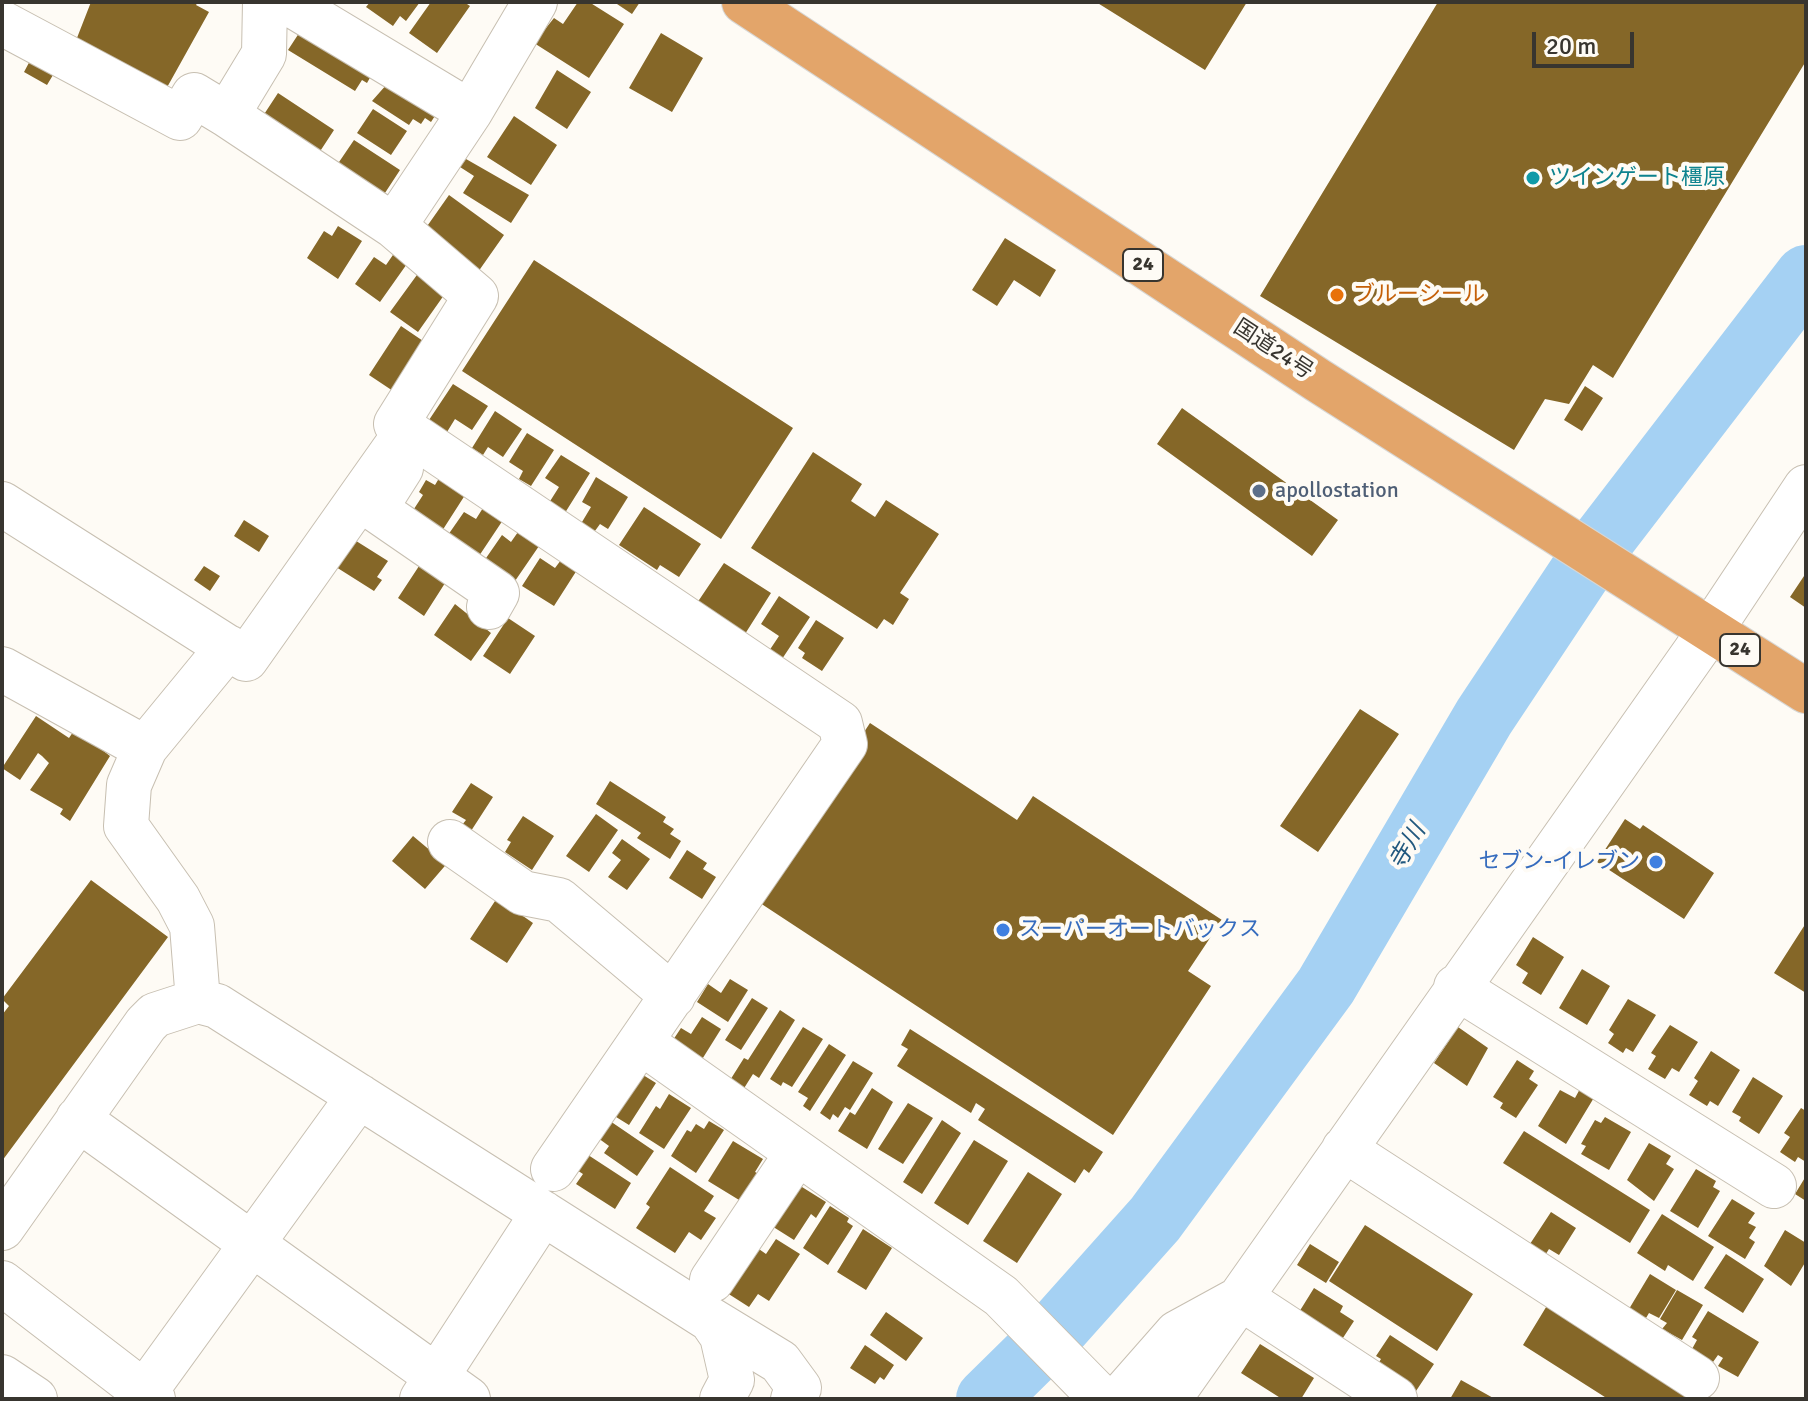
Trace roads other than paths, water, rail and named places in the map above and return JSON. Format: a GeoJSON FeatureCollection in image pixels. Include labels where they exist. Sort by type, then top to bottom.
{"type":"FeatureCollection","features":[{"type":"Feature","properties":{"kind":"highway","name":"国道24号"},"geometry":{"type":"LineString","coordinates":[[744,2],[1544,526],[1806,691]]}},
{"type":"Feature","properties":{"kind":"street"},"geometry":{"type":"LineString","coordinates":[[227,115],[264,54],[265,2]]}},
{"type":"Feature","properties":{"kind":"street"},"geometry":{"type":"LineString","coordinates":[[287,2],[470,112]]}},
{"type":"Feature","properties":{"kind":"street"},"geometry":{"type":"LineString","coordinates":[[394,226],[470,112],[535,2]]}},
{"type":"Feature","properties":{"kind":"street"},"geometry":{"type":"LineString","coordinates":[[2,23],[180,118],[194,95],[394,226],[476,296],[396,424],[840,723],[845,744],[553,1169]]}},
{"type":"Feature","properties":{"kind":"street"},"geometry":{"type":"LineString","coordinates":[[413,435],[375,509],[497,593],[489,607]]}},
{"type":"Feature","properties":{"kind":"street"},"geometry":{"type":"LineString","coordinates":[[2,504],[246,659],[413,435]]}},
{"type":"Feature","properties":{"kind":"street"},"geometry":{"type":"LineString","coordinates":[[1169,1399],[1456,987],[1692,620],[1806,487]]}},
{"type":"Feature","properties":{"kind":"street"},"geometry":{"type":"LineString","coordinates":[[198,1001],[192,926],[178,899],[126,826],[129,785],[145,748],[228,647]]}},
{"type":"Feature","properties":{"kind":"street"},"geometry":{"type":"LineString","coordinates":[[2,669],[145,748]]}},
{"type":"Feature","properties":{"kind":"street"},"geometry":{"type":"LineString","coordinates":[[450,842],[523,893],[559,900],[673,996]]}},
{"type":"Feature","properties":{"kind":"street"},"geometry":{"type":"LineString","coordinates":[[1456,987],[1774,1186]]}},
{"type":"Feature","properties":{"kind":"street"},"geometry":{"type":"LineString","coordinates":[[2,1228],[155,1015],[198,1001],[217,1006],[543,1213],[712,1300],[780,1362],[799,1388],[793,1399]]}},
{"type":"Feature","properties":{"kind":"street"},"geometry":{"type":"LineString","coordinates":[[641,1042],[796,1155],[1001,1296],[1102,1393],[1177,1333],[1241,1298]]}},
{"type":"Feature","properties":{"kind":"street"},"geometry":{"type":"LineString","coordinates":[[2,1283],[148,1396],[359,1096]]}},
{"type":"Feature","properties":{"kind":"street"},"geometry":{"type":"LineString","coordinates":[[78,1119],[252,1244],[442,1391],[543,1213]]}},
{"type":"Feature","properties":{"kind":"street"},"geometry":{"type":"LineString","coordinates":[[1344,1149],[1697,1378]]}},
{"type":"Feature","properties":{"kind":"street"},"geometry":{"type":"LineString","coordinates":[[722,1399],[732,1380],[712,1300],[796,1155]]}},
{"type":"Feature","properties":{"kind":"street"},"geometry":{"type":"LineString","coordinates":[[1241,1298],[1395,1399]]}},
{"type":"Feature","properties":{"kind":"waterway","name":"寺川"},"geometry":{"type":"LineString","coordinates":[[987,1399],[1048,1339],[1155,1219],[1326,986],[1484,717],[1591,556],[1806,276]]}},
{"type":"Feature","properties":{"kind":"place","name":"ツインゲート橿原"},"geometry":{"type":"Point","coordinates":[1533,178]}},
{"type":"Feature","properties":{"kind":"place","name":"ブルーシール"},"geometry":{"type":"Point","coordinates":[1337,295]}},
{"type":"Feature","properties":{"kind":"place","name":"apollostation"},"geometry":{"type":"Point","coordinates":[1259,491]}},
{"type":"Feature","properties":{"kind":"place","name":"セブン-イレブン"},"geometry":{"type":"Point","coordinates":[1656,862]}},
{"type":"Feature","properties":{"kind":"place","name":"スーパーオートバックス"},"geometry":{"type":"Point","coordinates":[1003,930]}}]}
